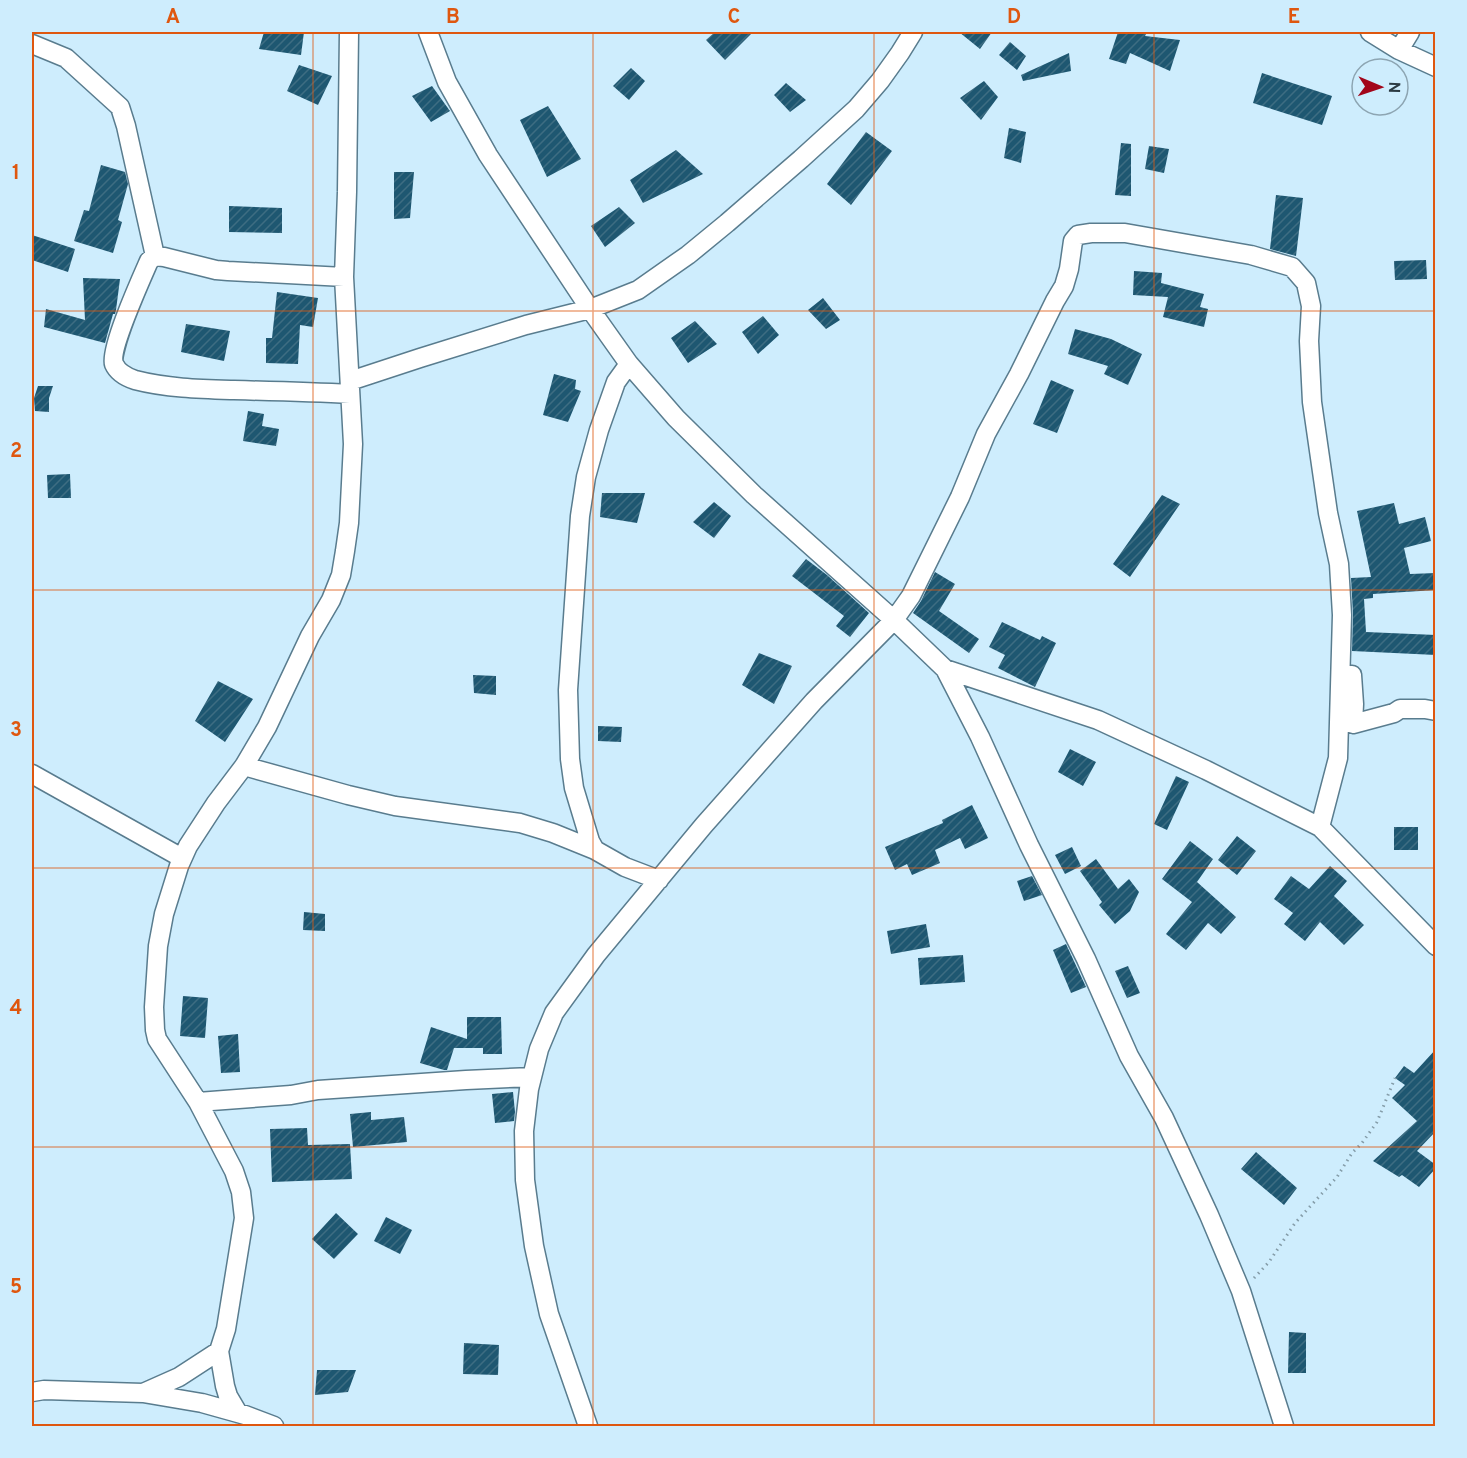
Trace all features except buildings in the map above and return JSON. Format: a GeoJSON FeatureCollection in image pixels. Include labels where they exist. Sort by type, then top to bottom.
{"type":"FeatureCollection","features":[{"type":"Feature","properties":{"kind":"street"},"geometry":{"type":"LineString","coordinates":[[238,1413],[228,1396],[219,1351],[231,1296],[244,1218],[244,1205],[234,1171],[198,1102],[157,1039],[154,1006],[158,946],[172,884],[182,858],[216,803],[244,766],[267,727],[310,636],[331,600],[345,552],[349,523],[353,444],[344,276],[349,32]]}},
{"type":"Feature","properties":{"kind":"street"},"geometry":{"type":"LineString","coordinates":[[428,32],[447,82],[488,155],[629,364],[676,418],[754,495],[894,620],[945,669],[1086,959],[1129,1056],[1164,1118],[1209,1215],[1241,1291],[1284,1426]]}},
{"type":"Feature","properties":{"kind":"street"},"geometry":{"type":"LineString","coordinates":[[344,276],[216,270],[155,256],[149,261],[129,308],[114,351],[115,367],[124,375],[135,380],[185,388],[350,387],[420,358],[516,328],[590,309],[638,290],[688,255],[856,109],[880,81],[913,32]]}},
{"type":"Feature","properties":{"kind":"street"},"geometry":{"type":"LineString","coordinates":[[1370,32],[1399,50],[1436,67]]}},
{"type":"Feature","properties":{"kind":"street"},"geometry":{"type":"LineString","coordinates":[[1399,50],[1410,32]]}},
{"type":"Feature","properties":{"kind":"street"},"geometry":{"type":"LineString","coordinates":[[32,44],[66,58],[120,107],[155,256]]}},
{"type":"Feature","properties":{"kind":"street"},"geometry":{"type":"LineString","coordinates":[[588,1426],[549,1314],[534,1246],[525,1180],[524,1131],[539,1048],[554,1013],[596,955],[704,825],[814,701],[894,620],[911,596],[960,496],[986,434],[1064,286],[1073,241],[1078,235],[1125,233],[1251,255],[1292,267],[1306,283],[1311,306],[1309,341],[1312,402],[1328,513],[1339,564],[1342,615],[1338,758],[1320,827]]}},
{"type":"Feature","properties":{"kind":"street"},"geometry":{"type":"LineString","coordinates":[[595,850],[590,841],[574,788],[570,759],[568,690],[580,516],[586,477],[598,430],[616,382],[629,364]]}},
{"type":"Feature","properties":{"kind":"street"},"geometry":{"type":"LineString","coordinates":[[945,669],[1098,720],[1206,770],[1320,827],[1436,946]]}},
{"type":"Feature","properties":{"kind":"street"},"geometry":{"type":"LineString","coordinates":[[1341,677],[1352,675],[1353,724],[1394,713],[1400,709],[1436,711]]}},
{"type":"Feature","properties":{"kind":"street"},"geometry":{"type":"LineString","coordinates":[[244,766],[395,806],[520,823],[554,833],[658,880]]}},
{"type":"Feature","properties":{"kind":"street"},"geometry":{"type":"LineString","coordinates":[[32,774],[182,858]]}},
{"type":"Feature","properties":{"kind":"street"},"geometry":{"type":"LineString","coordinates":[[198,1102],[291,1095],[318,1090],[532,1077]]}},
{"type":"Feature","properties":{"kind":"street"},"geometry":{"type":"LineString","coordinates":[[143,1394],[179,1377],[219,1351]]}},
{"type":"Feature","properties":{"kind":"street"},"geometry":{"type":"LineString","coordinates":[[32,1392],[44,1390],[143,1394],[202,1403],[274,1426]]}},
{"type":"Feature","properties":{"kind":"path"},"geometry":{"type":"LineString","coordinates":[[1241,1291],[1269,1262],[1295,1223],[1337,1177],[1352,1153],[1362,1143],[1377,1122],[1395,1078]]}}]}
